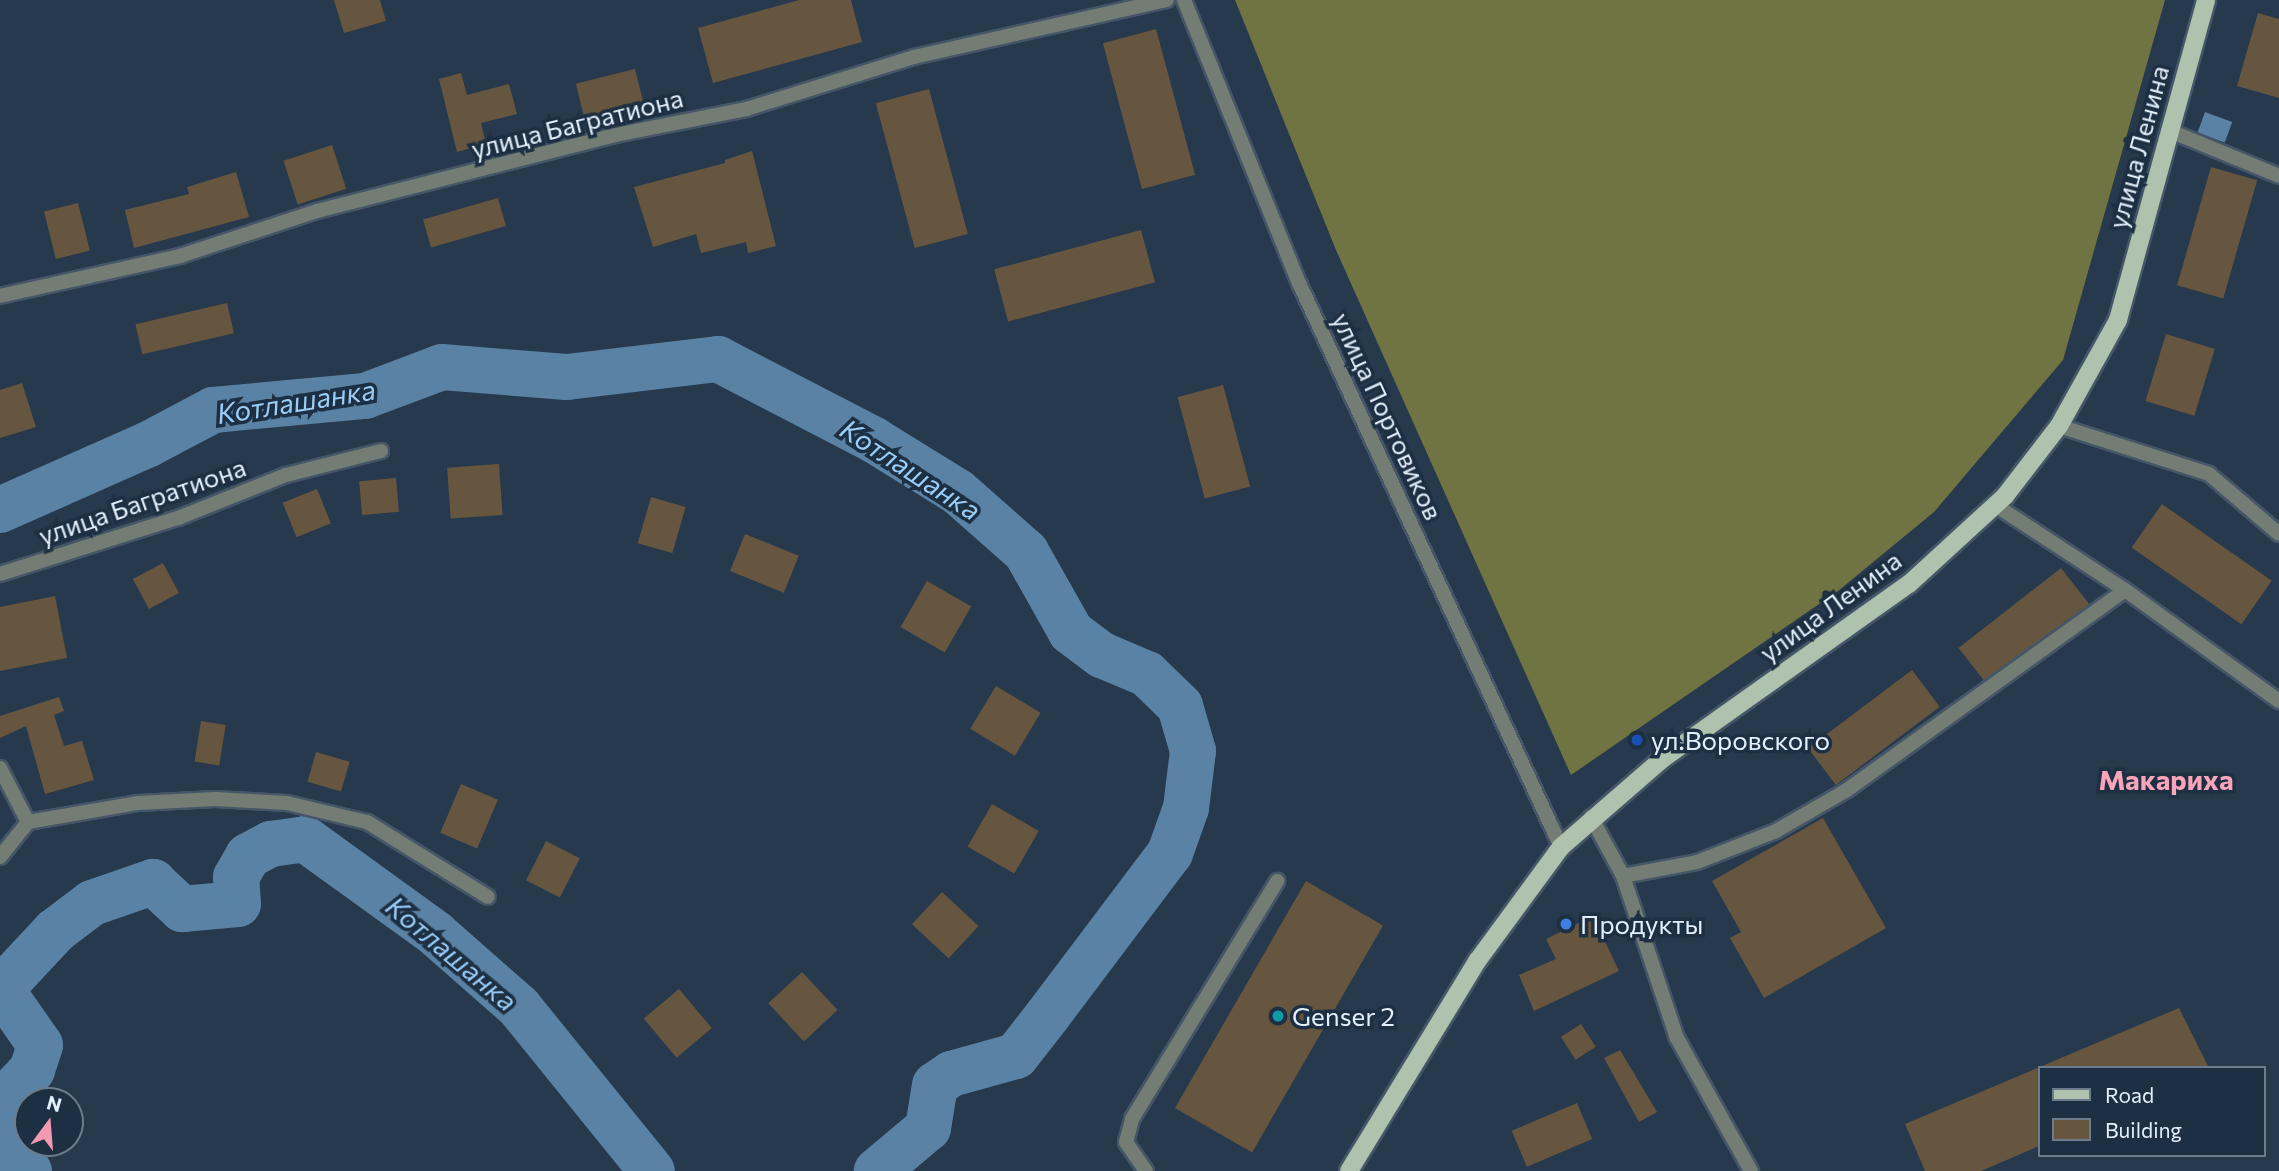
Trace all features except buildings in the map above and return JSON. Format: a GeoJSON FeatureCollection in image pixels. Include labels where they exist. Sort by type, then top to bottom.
{"type":"FeatureCollection","features":[{"type":"Feature","properties":{"kind":"main road","name":"улица Ленина"},"geometry":{"type":"LineString","coordinates":[[1349,1171],[1478,960],[1561,847],[1591,817],[1661,760],[1909,584],[1995,505],[2059,426],[2118,320],[2206,0]]}},
{"type":"Feature","properties":{"kind":"street","name":"улица Багратиона"},"geometry":{"type":"LineString","coordinates":[[0,296],[180,256],[317,211],[615,135],[746,108],[915,57],[1167,0]]}},
{"type":"Feature","properties":{"kind":"street","name":"улица Портовиков"},"geometry":{"type":"LineString","coordinates":[[1184,0],[1300,285],[1561,847]]}},
{"type":"Feature","properties":{"kind":"street"},"geometry":{"type":"LineString","coordinates":[[2169,131],[2279,176]]}},
{"type":"Feature","properties":{"kind":"street"},"geometry":{"type":"LineString","coordinates":[[2059,426],[2209,474],[2279,534]]}},
{"type":"Feature","properties":{"kind":"street","name":"улица Багратиона"},"geometry":{"type":"LineString","coordinates":[[0,574],[178,518],[286,475],[381,451]]}},
{"type":"Feature","properties":{"kind":"street"},"geometry":{"type":"LineString","coordinates":[[1995,505],[2125,590],[2279,701]]}},
{"type":"Feature","properties":{"kind":"street"},"geometry":{"type":"LineString","coordinates":[[1623,876],[1697,862],[1776,831],[1847,790],[2125,590]]}},
{"type":"Feature","properties":{"kind":"street"},"geometry":{"type":"LineString","coordinates":[[0,768],[28,822]]}},
{"type":"Feature","properties":{"kind":"street"},"geometry":{"type":"LineString","coordinates":[[0,857],[28,822],[138,803],[215,799],[287,803],[367,822],[488,897]]}},
{"type":"Feature","properties":{"kind":"street"},"geometry":{"type":"LineString","coordinates":[[1591,817],[1623,876],[1677,1038],[1751,1171]]}},
{"type":"Feature","properties":{"kind":"street"},"geometry":{"type":"LineString","coordinates":[[1146,1171],[1126,1142],[1132,1119],[1277,881]]}},
{"type":"Feature","properties":{"kind":"green space"},"geometry":{"type":"Polygon","coordinates":[[[1235,0],[2165,0],[2063,360],[1934,512],[1838,591],[1571,775],[1336,250],[1235,0]]]}},
{"type":"Feature","properties":{"kind":"water"},"geometry":{"type":"Polygon","coordinates":[[[2205,112],[2232,122],[2225,143],[2197,133],[2205,112]]]}},
{"type":"Feature","properties":{"kind":"waterway","name":"Котлашанка"},"geometry":{"type":"LineString","coordinates":[[0,510],[147,445],[213,410],[365,396],[442,367],[567,377],[718,359],[874,440],[958,492],[1026,552],[1071,632],[1102,655],[1147,674],[1180,706],[1193,751],[1186,808],[1170,853],[1016,1056],[951,1074],[935,1085],[928,1128],[877,1171]]}},
{"type":"Feature","properties":{"kind":"waterway","name":"Котлашанка"},"geometry":{"type":"LineString","coordinates":[[29,1171],[9,1154],[2,1102],[32,1070],[40,1045],[1,989],[55,931],[92,903],[153,882],[182,909],[238,904],[236,877],[248,856],[271,844],[305,839],[436,934],[519,1007],[652,1171]]}},
{"type":"Feature","properties":{"kind":"place","name":"ул.Воровского"},"geometry":{"type":"Point","coordinates":[1637,740]}},
{"type":"Feature","properties":{"kind":"place","name":"Продукты"},"geometry":{"type":"Point","coordinates":[1566,924]}},
{"type":"Feature","properties":{"kind":"place","name":"Genser 2"},"geometry":{"type":"Point","coordinates":[1278,1016]}},
{"type":"Feature","properties":{"kind":"district","name":"Макариха"},"geometry":{"type":"Point","coordinates":[2166,779]}}]}
